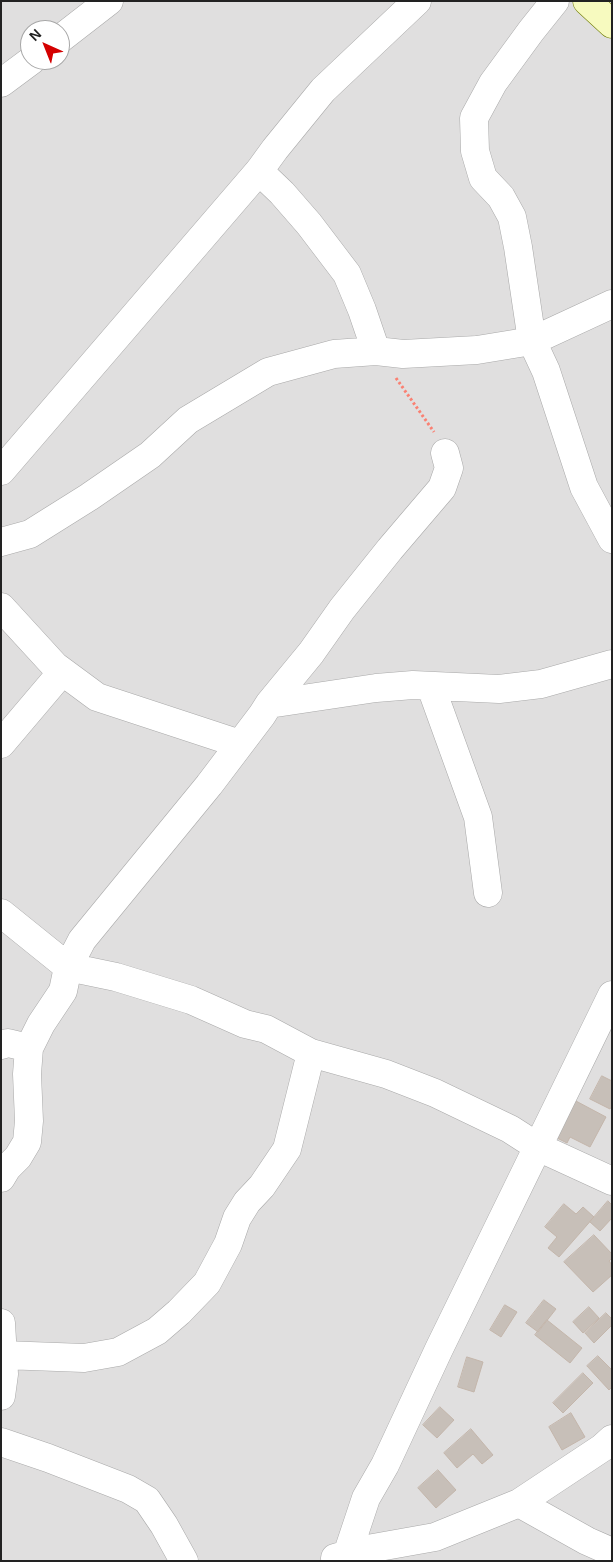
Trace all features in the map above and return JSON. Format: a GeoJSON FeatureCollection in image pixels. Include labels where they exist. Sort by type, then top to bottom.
{"type":"FeatureCollection","features":[{"type":"Feature","properties":{"kind":"street"},"geometry":{"type":"LineString","coordinates":[[70,31],[109,1]]}},
{"type":"Feature","properties":{"kind":"street"},"geometry":{"type":"LineString","coordinates":[[1,471],[259,171],[323,90],[417,1]]}},
{"type":"Feature","properties":{"kind":"street"},"geometry":{"type":"LineString","coordinates":[[555,1],[493,83],[474,118],[475,150],[483,178],[501,197],[512,217],[532,341],[546,371],[584,487],[612,539]]}},
{"type":"Feature","properties":{"kind":"street"},"geometry":{"type":"LineString","coordinates":[[587,1],[612,24]]}},
{"type":"Feature","properties":{"kind":"street"},"geometry":{"type":"LineString","coordinates":[[1,83],[20,69]]}},
{"type":"Feature","properties":{"kind":"street"},"geometry":{"type":"LineString","coordinates":[[259,171],[282,193],[309,224],[347,274],[376,351]]}},
{"type":"Feature","properties":{"kind":"street"},"geometry":{"type":"LineString","coordinates":[[1,542],[30,534],[81,502],[150,455],[188,420],[268,372],[334,354],[376,351],[403,354],[467,350],[532,341],[612,304]]}},
{"type":"Feature","properties":{"kind":"street"},"geometry":{"type":"LineString","coordinates":[[1,1178],[27,1142],[29,1121],[27,1074],[29,1048],[41,1024],[63,991],[68,967],[82,940],[209,785],[262,715],[268,704],[311,653],[342,609],[442,488],[449,468],[444,452]]}},
{"type":"Feature","properties":{"kind":"street"},"geometry":{"type":"LineString","coordinates":[[1,608],[62,672],[98,697],[240,744]]}},
{"type":"Feature","properties":{"kind":"street"},"geometry":{"type":"LineString","coordinates":[[268,704],[376,688],[413,685],[499,689],[541,684],[612,664]]}},
{"type":"Feature","properties":{"kind":"street"},"geometry":{"type":"LineString","coordinates":[[1,744],[62,672]]}},
{"type":"Feature","properties":{"kind":"street"},"geometry":{"type":"LineString","coordinates":[[432,687],[478,817],[488,893]]}},
{"type":"Feature","properties":{"kind":"street"},"geometry":{"type":"LineString","coordinates":[[1,913],[68,967],[116,977],[191,1000],[245,1024],[266,1028],[311,1053],[386,1074],[434,1093],[510,1129],[538,1147],[612,1181]]}},
{"type":"Feature","properties":{"kind":"street"},"geometry":{"type":"LineString","coordinates":[[339,1558],[366,1498],[385,1465],[439,1349],[610,1001]]}},
{"type":"Feature","properties":{"kind":"street"},"geometry":{"type":"LineString","coordinates":[[1,1045],[8,1043],[29,1048]]}},
{"type":"Feature","properties":{"kind":"street"},"geometry":{"type":"LineString","coordinates":[[3,1355],[84,1358],[118,1352],[156,1331],[179,1312],[207,1284],[247,1202],[262,1186],[287,1149],[311,1053]]}},
{"type":"Feature","properties":{"kind":"street"},"geometry":{"type":"LineString","coordinates":[[1,1323],[4,1374],[1,1396]]}},
{"type":"Feature","properties":{"kind":"street"},"geometry":{"type":"LineString","coordinates":[[339,1558],[435,1537],[519,1503],[602,1448],[612,1439]]}},
{"type":"Feature","properties":{"kind":"street"},"geometry":{"type":"LineString","coordinates":[[1,1442],[128,1488],[146,1500],[164,1526],[184,1561]]}},
{"type":"Feature","properties":{"kind":"street"},"geometry":{"type":"LineString","coordinates":[[519,1503],[587,1541],[612,1552]]}},
{"type":"Feature","properties":{"kind":"path"},"geometry":{"type":"LineString","coordinates":[[376,351],[432,429],[444,452]]}},
{"type":"Feature","properties":{"kind":"shaded area"},"geometry":{"type":"Polygon","coordinates":[[[1,1],[612,1],[612,1561],[1,1561],[1,1]]]}},
{"type":"Feature","properties":{"kind":"building"},"geometry":{"type":"Polygon","coordinates":[[[602,1076],[612,1081],[612,1106],[610,1109],[590,1099],[602,1076]]]}},
{"type":"Feature","properties":{"kind":"building"},"geometry":{"type":"Polygon","coordinates":[[[574,1100],[606,1117],[590,1147],[570,1137],[567,1143],[555,1137],[574,1100]]]}},
{"type":"Feature","properties":{"kind":"building"},"geometry":{"type":"Polygon","coordinates":[[[608,1201],[612,1205],[612,1218],[600,1231],[590,1222],[608,1201]]]}},
{"type":"Feature","properties":{"kind":"building"},"geometry":{"type":"Polygon","coordinates":[[[564,1204],[576,1214],[583,1207],[594,1217],[559,1257],[548,1248],[557,1237],[545,1227],[564,1204]]]}},
{"type":"Feature","properties":{"kind":"building"},"geometry":{"type":"Polygon","coordinates":[[[594,1235],[612,1254],[612,1258],[609,1261],[612,1265],[612,1275],[593,1292],[564,1262],[594,1235]]]}},
{"type":"Feature","properties":{"kind":"building"},"geometry":{"type":"Polygon","coordinates":[[[544,1300],[556,1309],[538,1332],[526,1323],[544,1300]]]}},
{"type":"Feature","properties":{"kind":"building"},"geometry":{"type":"Polygon","coordinates":[[[505,1305],[517,1312],[501,1337],[490,1330],[505,1305]]]}},
{"type":"Feature","properties":{"kind":"building"},"geometry":{"type":"Polygon","coordinates":[[[589,1307],[599,1318],[583,1333],[573,1322],[589,1307]]]}},
{"type":"Feature","properties":{"kind":"building"},"geometry":{"type":"Polygon","coordinates":[[[606,1313],[612,1319],[612,1325],[594,1343],[585,1333],[606,1313]]]}},
{"type":"Feature","properties":{"kind":"building"},"geometry":{"type":"Polygon","coordinates":[[[547,1320],[582,1348],[570,1363],[535,1335],[547,1320]]]}},
{"type":"Feature","properties":{"kind":"building"},"geometry":{"type":"Polygon","coordinates":[[[598,1356],[612,1370],[612,1387],[609,1390],[587,1366],[598,1356]]]}},
{"type":"Feature","properties":{"kind":"building"},"geometry":{"type":"Polygon","coordinates":[[[467,1357],[483,1362],[474,1392],[458,1387],[467,1357]]]}},
{"type":"Feature","properties":{"kind":"building"},"geometry":{"type":"Polygon","coordinates":[[[583,1373],[593,1383],[563,1413],[553,1403],[583,1373]]]}},
{"type":"Feature","properties":{"kind":"building"},"geometry":{"type":"Polygon","coordinates":[[[440,1407],[454,1420],[437,1438],[423,1425],[440,1407]]]}},
{"type":"Feature","properties":{"kind":"building"},"geometry":{"type":"Polygon","coordinates":[[[571,1413],[585,1437],[562,1450],[549,1427],[571,1413]]]}},
{"type":"Feature","properties":{"kind":"building"},"geometry":{"type":"Polygon","coordinates":[[[471,1429],[493,1455],[482,1464],[473,1454],[457,1468],[444,1453],[471,1429]]]}},
{"type":"Feature","properties":{"kind":"building"},"geometry":{"type":"Polygon","coordinates":[[[438,1470],[456,1490],[436,1508],[418,1488],[438,1470]]]}}]}
